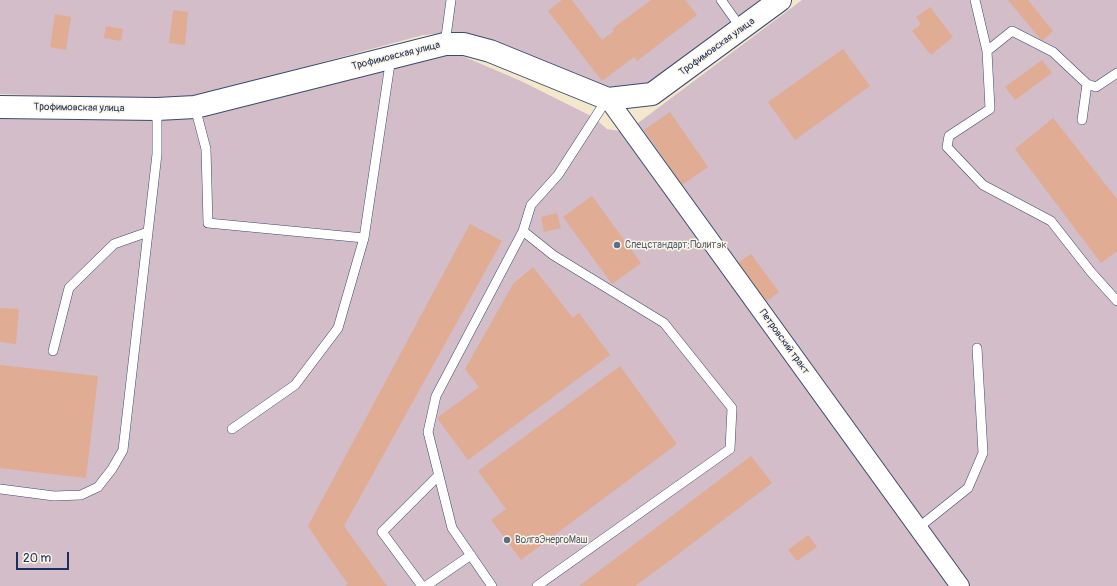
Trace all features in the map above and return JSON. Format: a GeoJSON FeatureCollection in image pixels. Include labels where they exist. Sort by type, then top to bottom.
{"type":"FeatureCollection","features":[{"type":"Feature","properties":{"kind":"street","name":"Трофимовская улица"},"geometry":{"type":"LineString","coordinates":[[0,107],[195,108],[445,44],[464,44],[490,52],[608,99],[652,94],[780,0]]}},
{"type":"Feature","properties":{"kind":"street","name":"Петровский тракт"},"geometry":{"type":"LineString","coordinates":[[608,99],[960,586]]}},
{"type":"Feature","properties":{"kind":"lane"},"geometry":{"type":"LineString","coordinates":[[445,44],[451,0]]}},
{"type":"Feature","properties":{"kind":"lane"},"geometry":{"type":"LineString","coordinates":[[721,0],[742,29]]}},
{"type":"Feature","properties":{"kind":"lane"},"geometry":{"type":"LineString","coordinates":[[975,0],[987,50],[990,109],[949,136],[947,147],[983,185],[1051,221],[1091,272],[1117,301]]}},
{"type":"Feature","properties":{"kind":"lane"},"geometry":{"type":"LineString","coordinates":[[987,50],[1012,31],[1053,52],[1087,84],[1096,87],[1117,73]]}},
{"type":"Feature","properties":{"kind":"lane"},"geometry":{"type":"LineString","coordinates":[[232,429],[295,385],[338,328],[364,238],[391,57]]}},
{"type":"Feature","properties":{"kind":"lane"},"geometry":{"type":"LineString","coordinates":[[1082,120],[1087,84]]}},
{"type":"Feature","properties":{"kind":"lane"},"geometry":{"type":"LineString","coordinates":[[492,586],[452,528],[428,432],[436,396],[523,231],[532,205],[558,175],[608,99]]}},
{"type":"Feature","properties":{"kind":"lane"},"geometry":{"type":"LineString","coordinates":[[195,108],[206,149],[208,223],[364,238]]}},
{"type":"Feature","properties":{"kind":"lane"},"geometry":{"type":"LineString","coordinates":[[0,488],[54,496],[81,495],[98,486],[112,469],[123,450],[157,154],[157,109]]}},
{"type":"Feature","properties":{"kind":"lane"},"geometry":{"type":"LineString","coordinates":[[523,231],[553,255],[664,323],[732,408],[730,449],[537,586]]}},
{"type":"Feature","properties":{"kind":"lane"},"geometry":{"type":"LineString","coordinates":[[53,351],[69,288],[114,244],[148,232]]}},
{"type":"Feature","properties":{"kind":"lane"},"geometry":{"type":"LineString","coordinates":[[918,528],[968,488],[983,453],[977,348]]}},
{"type":"Feature","properties":{"kind":"lane"},"geometry":{"type":"LineString","coordinates":[[422,586],[382,532],[439,475]]}},
{"type":"Feature","properties":{"kind":"lane"},"geometry":{"type":"LineString","coordinates":[[426,586],[471,555]]}},
{"type":"Feature","properties":{"kind":"shaded area"},"geometry":{"type":"Polygon","coordinates":[[[0,0],[768,0],[652,94],[608,99],[481,38],[459,32],[423,35],[194,97],[118,98],[0,94],[0,0]]]}},
{"type":"Feature","properties":{"kind":"shaded area"},"geometry":{"type":"Polygon","coordinates":[[[802,0],[1117,0],[1117,586],[0,586],[0,119],[172,120],[212,115],[417,60],[453,52],[521,81],[593,117],[607,129],[626,132],[802,0]]]}},
{"type":"Feature","properties":{"kind":"building"},"geometry":{"type":"Polygon","coordinates":[[[562,0],[572,0],[602,40],[614,31],[612,29],[651,0],[685,0],[697,15],[637,61],[634,57],[602,81],[548,11],[562,0]]]}},
{"type":"Feature","properties":{"kind":"building"},"geometry":{"type":"Polygon","coordinates":[[[1008,0],[1028,0],[1053,31],[1042,41],[1008,0]]]}},
{"type":"Feature","properties":{"kind":"building"},"geometry":{"type":"Polygon","coordinates":[[[930,7],[953,37],[931,55],[912,31],[921,24],[916,17],[930,7]]]}},
{"type":"Feature","properties":{"kind":"building"},"geometry":{"type":"Polygon","coordinates":[[[173,10],[188,12],[185,45],[169,43],[173,10]]]}},
{"type":"Feature","properties":{"kind":"building"},"geometry":{"type":"Polygon","coordinates":[[[55,14],[71,17],[66,50],[50,47],[55,14]]]}},
{"type":"Feature","properties":{"kind":"building"},"geometry":{"type":"Polygon","coordinates":[[[106,26],[123,29],[121,41],[104,38],[106,26]]]}},
{"type":"Feature","properties":{"kind":"building"},"geometry":{"type":"Polygon","coordinates":[[[843,49],[870,86],[795,140],[768,102],[843,49]]]}},
{"type":"Feature","properties":{"kind":"building"},"geometry":{"type":"Polygon","coordinates":[[[1042,60],[1052,73],[1015,100],[1005,87],[1042,60]]]}},
{"type":"Feature","properties":{"kind":"building"},"geometry":{"type":"Polygon","coordinates":[[[670,112],[708,167],[682,185],[644,130],[670,112]]]}},
{"type":"Feature","properties":{"kind":"building"},"geometry":{"type":"Polygon","coordinates":[[[1053,118],[1117,199],[1117,251],[1101,263],[1015,149],[1053,118]]]}},
{"type":"Feature","properties":{"kind":"building"},"geometry":{"type":"Polygon","coordinates":[[[592,196],[641,263],[612,284],[563,217],[592,196]]]}},
{"type":"Feature","properties":{"kind":"building"},"geometry":{"type":"Polygon","coordinates":[[[557,213],[561,228],[544,232],[541,217],[557,213]]]}},
{"type":"Feature","properties":{"kind":"building"},"geometry":{"type":"Polygon","coordinates":[[[470,224],[502,241],[344,526],[387,586],[345,586],[348,584],[308,526],[470,224]]]}},
{"type":"Feature","properties":{"kind":"building"},"geometry":{"type":"Polygon","coordinates":[[[751,254],[779,292],[763,304],[735,265],[751,254]]]}},
{"type":"Feature","properties":{"kind":"building"},"geometry":{"type":"Polygon","coordinates":[[[533,267],[573,318],[579,313],[610,355],[468,460],[437,418],[479,387],[465,369],[513,284],[533,267]]]}},
{"type":"Feature","properties":{"kind":"building"},"geometry":{"type":"Polygon","coordinates":[[[0,308],[19,309],[16,344],[0,342],[0,308]]]}},
{"type":"Feature","properties":{"kind":"building"},"geometry":{"type":"Polygon","coordinates":[[[0,365],[98,376],[86,478],[0,468],[0,365]]]}},
{"type":"Feature","properties":{"kind":"building"},"geometry":{"type":"Polygon","coordinates":[[[620,366],[677,444],[521,560],[491,520],[506,509],[478,471],[620,366]]]}},
{"type":"Feature","properties":{"kind":"building"},"geometry":{"type":"Polygon","coordinates":[[[751,456],[772,483],[673,558],[635,586],[579,586],[751,456]]]}},
{"type":"Feature","properties":{"kind":"building"},"geometry":{"type":"Polygon","coordinates":[[[808,535],[817,547],[797,561],[788,550],[808,535]]]}},
{"type":"Feature","properties":{"kind":"place","name":"Спецстандарт;Политэк"},"geometry":{"type":"Point","coordinates":[617,245]}},
{"type":"Feature","properties":{"kind":"place","name":"ВолгаЭнергоМаш"},"geometry":{"type":"Point","coordinates":[507,540]}}]}
